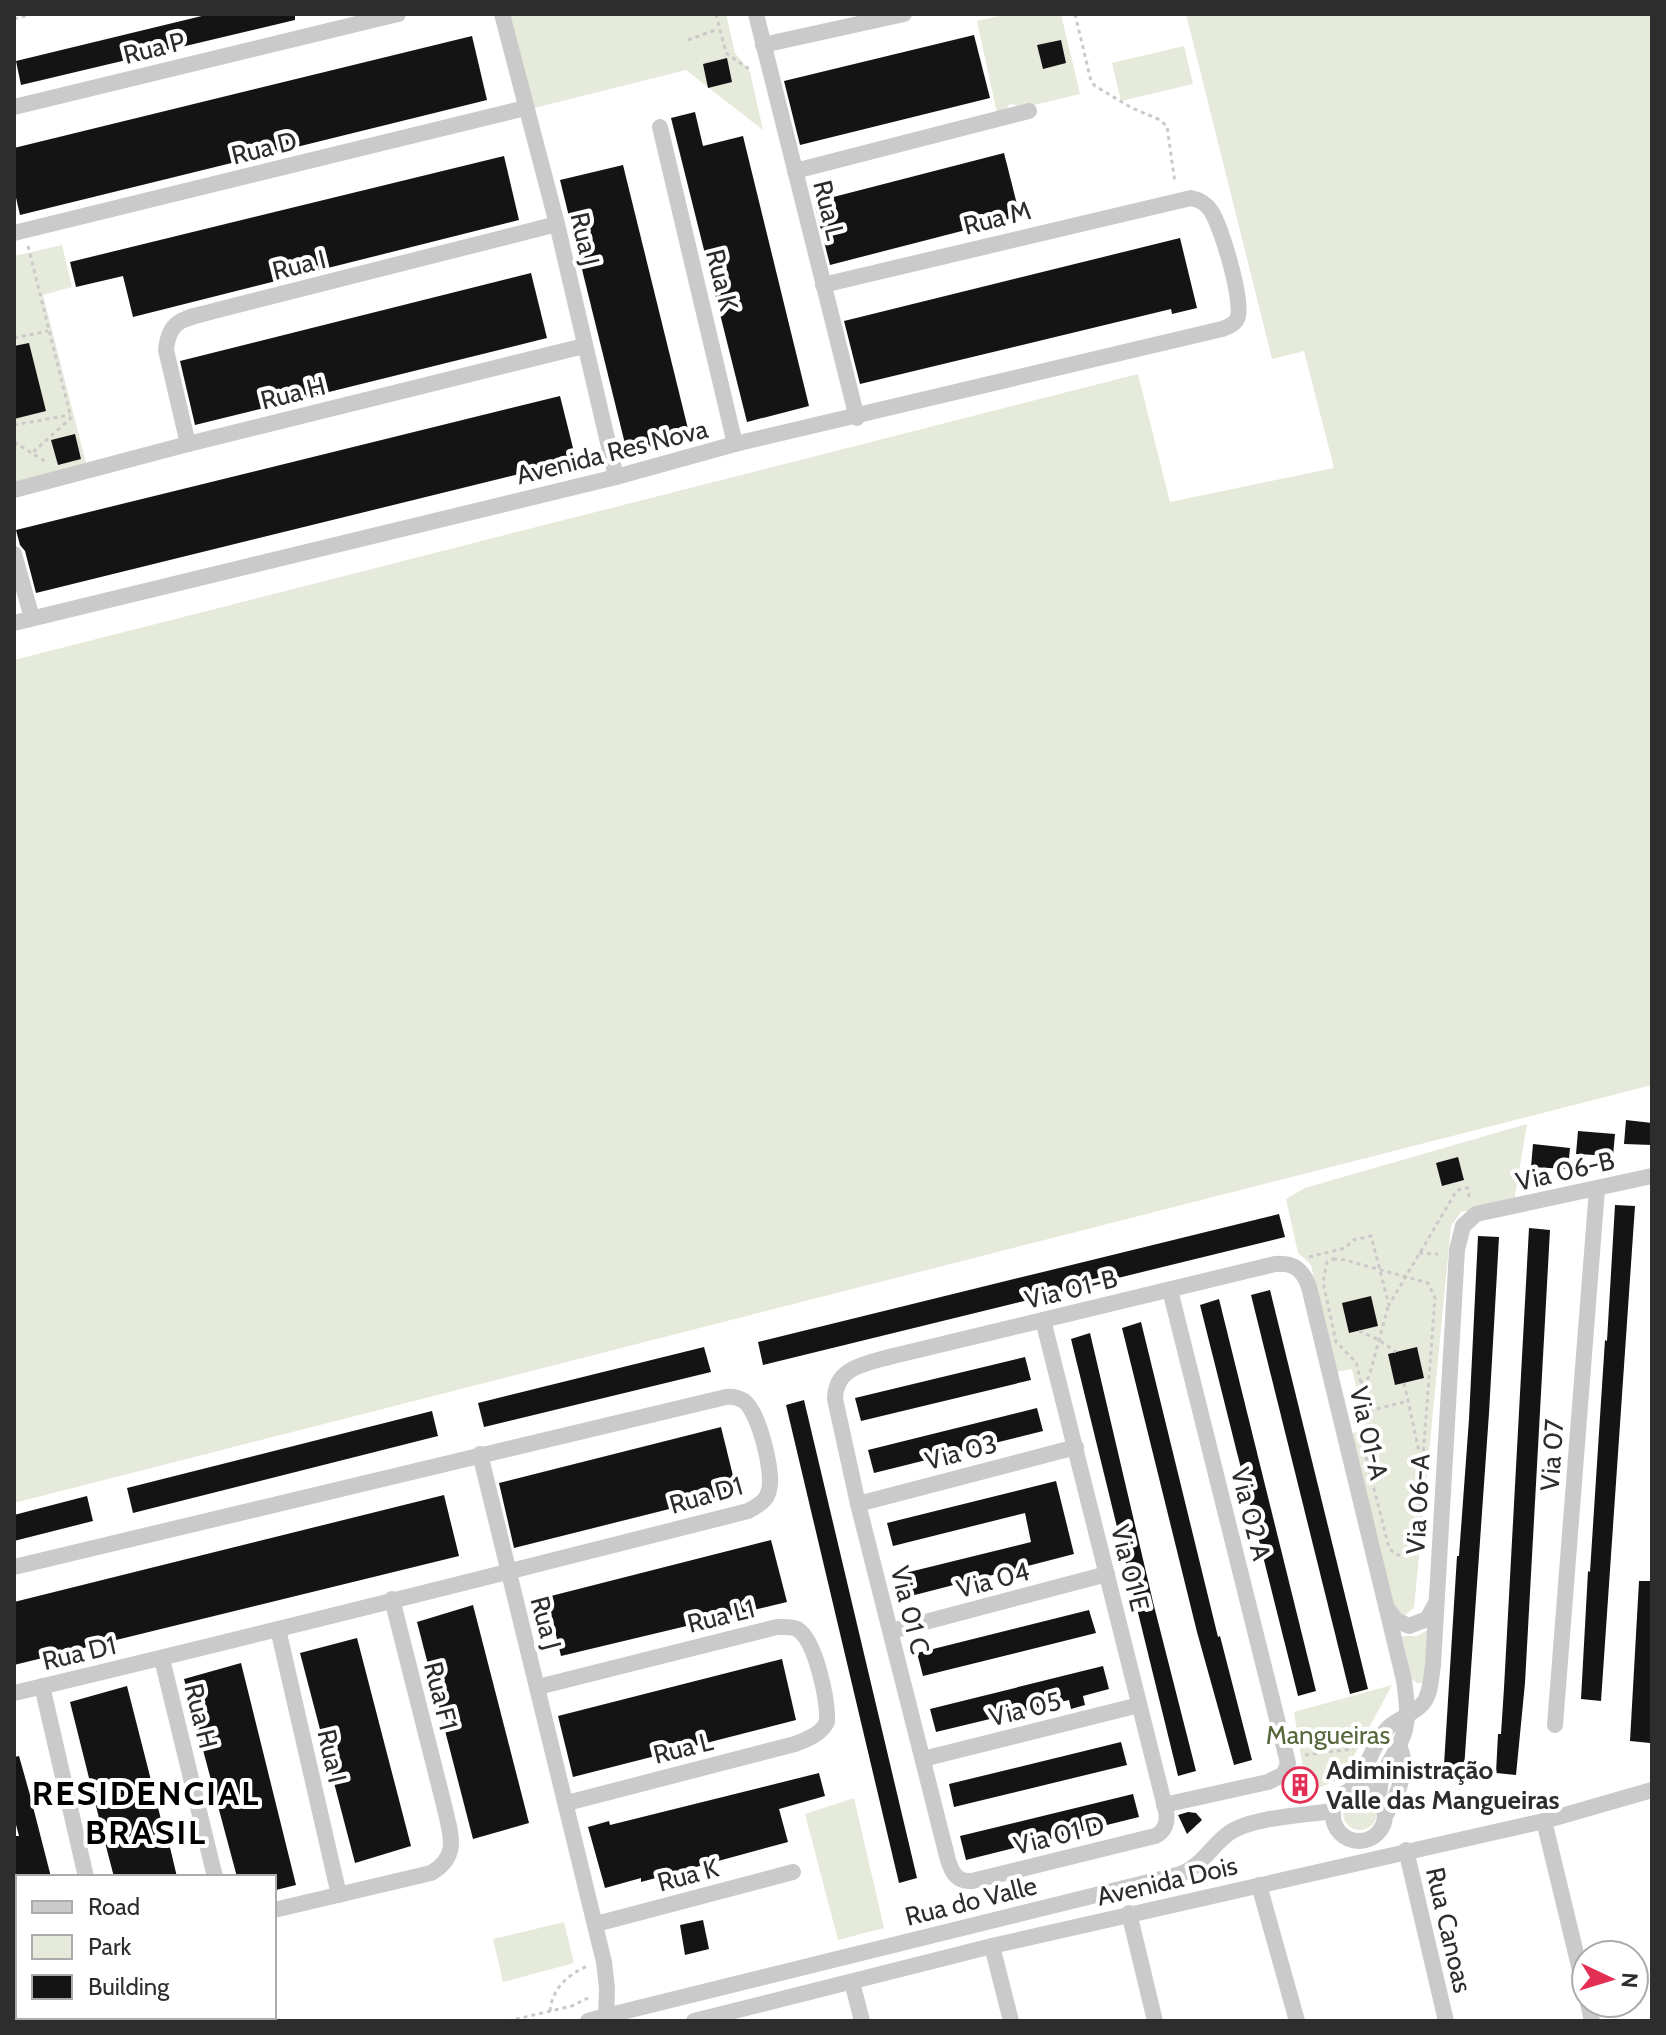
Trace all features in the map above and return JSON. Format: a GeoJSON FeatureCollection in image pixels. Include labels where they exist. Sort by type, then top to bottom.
{"type":"FeatureCollection","features":[{"type":"Feature","properties":{"kind":"street","name":"Rua P"},"geometry":{"type":"LineString","coordinates":[[14,107],[398,14]]}},
{"type":"Feature","properties":{"kind":"street","name":"Rua J"},"geometry":{"type":"LineString","coordinates":[[502,14],[557,224],[616,477]]}},
{"type":"Feature","properties":{"kind":"street","name":"Rua L"},"geometry":{"type":"LineString","coordinates":[[756,14],[857,418]]}},
{"type":"Feature","properties":{"kind":"street"},"geometry":{"type":"LineString","coordinates":[[763,45],[904,14]]}},
{"type":"Feature","properties":{"kind":"street","name":"Rua D"},"geometry":{"type":"LineString","coordinates":[[19,232],[525,108]]}},
{"type":"Feature","properties":{"kind":"street"},"geometry":{"type":"LineString","coordinates":[[795,171],[1029,111]]}},
{"type":"Feature","properties":{"kind":"street","name":"Rua K"},"geometry":{"type":"LineString","coordinates":[[660,127],[735,444]]}},
{"type":"Feature","properties":{"kind":"street","name":"Rua M"},"geometry":{"type":"LineString","coordinates":[[823,285],[1180,199]]}},
{"type":"Feature","properties":{"kind":"street","name":"Avenida Res Nova"},"geometry":{"type":"LineString","coordinates":[[14,623],[616,477],[735,444],[857,418],[1222,329],[1237,319],[1239,306],[1219,229],[1211,210],[1203,202],[1180,199]]}},
{"type":"Feature","properties":{"kind":"street","name":"Rua I"},"geometry":{"type":"LineString","coordinates":[[188,444],[166,350],[168,335],[177,323],[225,308],[557,224]]}},
{"type":"Feature","properties":{"kind":"street","name":"Rua H"},"geometry":{"type":"LineString","coordinates":[[14,490],[584,346]]}},
{"type":"Feature","properties":{"kind":"street"},"geometry":{"type":"LineString","coordinates":[[14,554],[32,618]]}},
{"type":"Feature","properties":{"kind":"street","name":"Via 06-B"},"geometry":{"type":"LineString","coordinates":[[1488,1212],[1652,1176]]}},
{"type":"Feature","properties":{"kind":"street","name":"Via 07"},"geometry":{"type":"LineString","coordinates":[[1555,1725],[1597,1189]]}},
{"type":"Feature","properties":{"kind":"street","name":"Via 06-A"},"geometry":{"type":"LineString","coordinates":[[1382,1808],[1395,1800],[1405,1765],[1398,1744],[1405,1732],[1406,1717],[1423,1704],[1429,1693],[1457,1250],[1460,1233],[1467,1221],[1472,1216],[1488,1212]]}},
{"type":"Feature","properties":{"kind":"street","name":"Via 01-B"},"geometry":{"type":"LineString","coordinates":[[868,1363],[1286,1263]]}},
{"type":"Feature","properties":{"kind":"street","name":"Via 01-A"},"geometry":{"type":"LineString","coordinates":[[1286,1263],[1298,1268],[1309,1287],[1404,1680],[1406,1717]]}},
{"type":"Feature","properties":{"kind":"street","name":"Via 02 A"},"geometry":{"type":"LineString","coordinates":[[1170,1290],[1287,1754]]}},
{"type":"Feature","properties":{"kind":"street","name":"Via 01 E"},"geometry":{"type":"LineString","coordinates":[[1043,1320],[1167,1816],[1165,1828]]}},
{"type":"Feature","properties":{"kind":"street","name":"Via 01 C"},"geometry":{"type":"LineString","coordinates":[[868,1363],[844,1374],[836,1384],[835,1393],[858,1504],[948,1860],[953,1874],[961,1880]]}},
{"type":"Feature","properties":{"kind":"street","name":"Rua D1"},"geometry":{"type":"LineString","coordinates":[[14,1567],[732,1396],[748,1406],[756,1419],[769,1473],[769,1490],[762,1503],[748,1511],[162,1659],[14,1693]]}},
{"type":"Feature","properties":{"kind":"street","name":"Via 03"},"geometry":{"type":"LineString","coordinates":[[858,1504],[1076,1447]]}},
{"type":"Feature","properties":{"kind":"street","name":"Rua J"},"geometry":{"type":"LineString","coordinates":[[480,1454],[596,1924],[607,1988],[606,2016]]}},
{"type":"Feature","properties":{"kind":"street","name":"Via 04"},"geometry":{"type":"LineString","coordinates":[[891,1631],[1107,1574]]}},
{"type":"Feature","properties":{"kind":"street","name":"Rua F1"},"geometry":{"type":"LineString","coordinates":[[339,1895],[431,1873],[444,1866],[451,1844],[392,1599]]}},
{"type":"Feature","properties":{"kind":"street"},"geometry":{"type":"LineString","coordinates":[[1386,1607],[1396,1620],[1409,1626],[1427,1619],[1436,1602]]}},
{"type":"Feature","properties":{"kind":"street","name":"Rua L1"},"geometry":{"type":"LineString","coordinates":[[538,1687],[762,1630],[794,1628],[801,1632],[811,1649],[828,1714],[826,1725],[811,1738]]}},
{"type":"Feature","properties":{"kind":"street","name":"Rua I"},"geometry":{"type":"LineString","coordinates":[[278,1629],[339,1895]]}},
{"type":"Feature","properties":{"kind":"street","name":"Rua H"},"geometry":{"type":"LineString","coordinates":[[162,1659],[215,1875]]}},
{"type":"Feature","properties":{"kind":"street"},"geometry":{"type":"LineString","coordinates":[[42,1686],[86,1875]]}},
{"type":"Feature","properties":{"kind":"street","name":"Via 05"},"geometry":{"type":"LineString","coordinates":[[923,1759],[1139,1705]]}},
{"type":"Feature","properties":{"kind":"street"},"geometry":{"type":"LineString","coordinates":[[1349,1791],[1366,1790],[1382,1808],[1380,1832],[1373,1837],[1357,1841],[1349,1839],[1336,1828],[1333,1811],[1336,1803],[1358,1782],[1378,1740],[1390,1726],[1406,1717]]}},
{"type":"Feature","properties":{"kind":"street","name":"Rua L"},"geometry":{"type":"LineString","coordinates":[[567,1803],[811,1738]]}},
{"type":"Feature","properties":{"kind":"street"},"geometry":{"type":"LineString","coordinates":[[1164,1805],[1280,1777],[1287,1770],[1287,1754]]}},
{"type":"Feature","properties":{"kind":"street","name":"Avenida Dois"},"geometry":{"type":"LineString","coordinates":[[694,2021],[718,2018],[1129,1913],[1544,1821],[1652,1790]]}},
{"type":"Feature","properties":{"kind":"street","name":"Rua do Valle"},"geometry":{"type":"LineString","coordinates":[[588,2021],[1181,1874],[1196,1866],[1228,1834],[1242,1827],[1333,1811]]}},
{"type":"Feature","properties":{"kind":"street"},"geometry":{"type":"LineString","coordinates":[[1544,1821],[1572,1939]]}},
{"type":"Feature","properties":{"kind":"street","name":"Via 01 D"},"geometry":{"type":"LineString","coordinates":[[961,1880],[977,1880],[1155,1836],[1165,1828]]}},
{"type":"Feature","properties":{"kind":"street","name":"Rua Canoas"},"geometry":{"type":"LineString","coordinates":[[1406,1850],[1446,2021]]}},
{"type":"Feature","properties":{"kind":"street","name":"Rua K"},"geometry":{"type":"LineString","coordinates":[[596,1924],[793,1872]]}},
{"type":"Feature","properties":{"kind":"street"},"geometry":{"type":"LineString","coordinates":[[1259,1885],[1297,2021]]}},
{"type":"Feature","properties":{"kind":"street"},"geometry":{"type":"LineString","coordinates":[[276,1910],[339,1895]]}},
{"type":"Feature","properties":{"kind":"street"},"geometry":{"type":"LineString","coordinates":[[1129,1913],[1155,2021]]}},
{"type":"Feature","properties":{"kind":"street"},"geometry":{"type":"LineString","coordinates":[[992,1946],[1011,2021]]}},
{"type":"Feature","properties":{"kind":"street"},"geometry":{"type":"LineString","coordinates":[[852,1982],[862,2021]]}},
{"type":"Feature","properties":{"kind":"path"},"geometry":{"type":"LineString","coordinates":[[14,19],[32,14]]}},
{"type":"Feature","properties":{"kind":"path"},"geometry":{"type":"LineString","coordinates":[[716,14],[726,53],[773,85]]}},
{"type":"Feature","properties":{"kind":"path"},"geometry":{"type":"LineString","coordinates":[[1075,14],[1091,81],[1095,86],[1167,126],[1180,199]]}},
{"type":"Feature","properties":{"kind":"path"},"geometry":{"type":"LineString","coordinates":[[688,40],[719,29]]}},
{"type":"Feature","properties":{"kind":"path"},"geometry":{"type":"LineString","coordinates":[[19,232],[70,415],[70,420],[32,453]]}},
{"type":"Feature","properties":{"kind":"path"},"geometry":{"type":"LineString","coordinates":[[14,338],[48,331]]}},
{"type":"Feature","properties":{"kind":"path"},"geometry":{"type":"LineString","coordinates":[[14,425],[70,415]]}},
{"type":"Feature","properties":{"kind":"path"},"geometry":{"type":"LineString","coordinates":[[14,442],[68,476]]}},
{"type":"Feature","properties":{"kind":"path"},"geometry":{"type":"LineString","coordinates":[[1361,1385],[1369,1377],[1389,1305],[1457,1190],[1468,1188],[1470,1203]]}},
{"type":"Feature","properties":{"kind":"path"},"geometry":{"type":"LineString","coordinates":[[1286,1263],[1345,1248],[1353,1240],[1371,1236],[1389,1305]]}},
{"type":"Feature","properties":{"kind":"path"},"geometry":{"type":"LineString","coordinates":[[1419,1253],[1445,1254]]}},
{"type":"Feature","properties":{"kind":"path"},"geometry":{"type":"LineString","coordinates":[[1333,1259],[1345,1260],[1405,1278],[1428,1283],[1435,1298],[1416,1549],[1403,1556],[1389,1548],[1361,1437],[1373,1431],[1356,1362],[1336,1342],[1325,1298],[1324,1270],[1327,1262],[1333,1259]]}},
{"type":"Feature","properties":{"kind":"path"},"geometry":{"type":"LineString","coordinates":[[1359,1331],[1396,1352]]}},
{"type":"Feature","properties":{"kind":"path"},"geometry":{"type":"LineString","coordinates":[[1404,1383],[1423,1469]]}},
{"type":"Feature","properties":{"kind":"path"},"geometry":{"type":"LineString","coordinates":[[1368,1411],[1408,1401]]}},
{"type":"Feature","properties":{"kind":"path"},"geometry":{"type":"LineString","coordinates":[[1287,1754],[1359,1751]]}},
{"type":"Feature","properties":{"kind":"path"},"geometry":{"type":"LineString","coordinates":[[550,2011],[556,1990],[565,1980],[589,1966],[590,1972]]}},
{"type":"Feature","properties":{"kind":"path"},"geometry":{"type":"LineString","coordinates":[[508,2021],[587,2000],[592,1989]]}},
{"type":"Feature","properties":{"kind":"green space"},"geometry":{"type":"Polygon","coordinates":[[[507,14],[726,14],[735,53],[750,72],[763,130],[686,70],[530,109],[507,14]]]}},
{"type":"Feature","properties":{"kind":"green space"},"geometry":{"type":"Polygon","coordinates":[[[1008,14],[1061,14],[1080,94],[1026,107],[1010,104],[1005,111],[997,113],[977,21],[1008,14]]]}},
{"type":"Feature","properties":{"kind":"green space"},"geometry":{"type":"Polygon","coordinates":[[[1186,14],[1652,14],[1652,1085],[14,1503],[14,660],[1138,374],[1170,502],[1334,468],[1304,351],[1272,359],[1186,14]]]}},
{"type":"Feature","properties":{"kind":"green space"},"geometry":{"type":"Polygon","coordinates":[[[1184,46],[1193,84],[1121,101],[1112,63],[1184,46]]]}},
{"type":"Feature","properties":{"kind":"green space"},"geometry":{"type":"Polygon","coordinates":[[[62,245],[72,287],[43,295],[86,463],[14,482],[14,256],[62,245]]]}},
{"type":"Feature","properties":{"kind":"green space"},"geometry":{"type":"Polygon","coordinates":[[[1527,1124],[1514,1201],[1461,1212],[1451,1226],[1414,1608],[1405,1615],[1398,1614],[1392,1605],[1350,1434],[1366,1429],[1352,1369],[1335,1372],[1311,1265],[1298,1253],[1286,1199],[1305,1188],[1527,1124]]]}},
{"type":"Feature","properties":{"kind":"green space"},"geometry":{"type":"Polygon","coordinates":[[[1429,1629],[1424,1683],[1417,1683],[1412,1679],[1402,1636],[1417,1636],[1429,1629]]]}},
{"type":"Feature","properties":{"kind":"green space","name":"Mangueiras"},"geometry":{"type":"Polygon","coordinates":[[[1392,1685],[1342,1778],[1307,1793],[1294,1712],[1392,1685]]]}},
{"type":"Feature","properties":{"kind":"green space"},"geometry":{"type":"Polygon","coordinates":[[[1360,1796],[1372,1801],[1377,1813],[1372,1825],[1360,1830],[1348,1825],[1343,1813],[1348,1801],[1360,1796]]]}},
{"type":"Feature","properties":{"kind":"green space"},"geometry":{"type":"Polygon","coordinates":[[[854,1798],[884,1928],[838,1940],[805,1814],[854,1798]]]}},
{"type":"Feature","properties":{"kind":"green space"},"geometry":{"type":"Polygon","coordinates":[[[564,1922],[574,1963],[503,1982],[493,1939],[564,1922]]]}},
{"type":"Feature","properties":{"kind":"building"},"geometry":{"type":"Polygon","coordinates":[[[210,14],[295,14],[295,20],[21,85],[16,61],[210,14]]]}},
{"type":"Feature","properties":{"kind":"building"},"geometry":{"type":"Polygon","coordinates":[[[974,35],[990,98],[800,145],[784,81],[974,35]]]}},
{"type":"Feature","properties":{"kind":"building"},"geometry":{"type":"Polygon","coordinates":[[[472,36],[487,100],[20,215],[14,189],[14,148],[472,36]]]}},
{"type":"Feature","properties":{"kind":"building"},"geometry":{"type":"Polygon","coordinates":[[[1061,40],[1066,63],[1043,69],[1037,45],[1061,40]]]}},
{"type":"Feature","properties":{"kind":"building"},"geometry":{"type":"Polygon","coordinates":[[[727,58],[732,82],[708,88],[703,64],[727,58]]]}},
{"type":"Feature","properties":{"kind":"building"},"geometry":{"type":"Polygon","coordinates":[[[695,112],[703,146],[743,136],[809,406],[747,422],[671,118],[695,112]]]}},
{"type":"Feature","properties":{"kind":"building"},"geometry":{"type":"Polygon","coordinates":[[[1004,153],[1020,216],[830,265],[814,202],[1004,153]]]}},
{"type":"Feature","properties":{"kind":"building"},"geometry":{"type":"Polygon","coordinates":[[[504,156],[519,220],[133,317],[123,276],[76,287],[70,262],[504,156]]]}},
{"type":"Feature","properties":{"kind":"building"},"geometry":{"type":"Polygon","coordinates":[[[623,165],[690,437],[627,452],[560,180],[623,165]]]}},
{"type":"Feature","properties":{"kind":"building"},"geometry":{"type":"Polygon","coordinates":[[[1180,238],[1197,308],[1172,314],[1171,309],[860,384],[844,321],[1180,238]]]}},
{"type":"Feature","properties":{"kind":"building"},"geometry":{"type":"Polygon","coordinates":[[[531,273],[547,338],[195,425],[180,361],[531,273]]]}},
{"type":"Feature","properties":{"kind":"building"},"geometry":{"type":"Polygon","coordinates":[[[29,343],[46,411],[14,419],[14,346],[29,343]]]}},
{"type":"Feature","properties":{"kind":"building"},"geometry":{"type":"Polygon","coordinates":[[[560,396],[576,460],[36,593],[16,530],[560,396]]]}},
{"type":"Feature","properties":{"kind":"building"},"geometry":{"type":"Polygon","coordinates":[[[75,434],[81,459],[58,465],[51,440],[75,434]]]}},
{"type":"Feature","properties":{"kind":"building"},"geometry":{"type":"Polygon","coordinates":[[[1626,1120],[1652,1123],[1652,1145],[1624,1144],[1626,1120]]]}},
{"type":"Feature","properties":{"kind":"building"},"geometry":{"type":"Polygon","coordinates":[[[1578,1131],[1615,1134],[1613,1156],[1576,1154],[1578,1131]]]}},
{"type":"Feature","properties":{"kind":"building"},"geometry":{"type":"Polygon","coordinates":[[[1533,1144],[1570,1148],[1568,1169],[1531,1167],[1533,1144]]]}},
{"type":"Feature","properties":{"kind":"building"},"geometry":{"type":"Polygon","coordinates":[[[1458,1157],[1464,1180],[1442,1186],[1436,1163],[1458,1157]]]}},
{"type":"Feature","properties":{"kind":"building"},"geometry":{"type":"Polygon","coordinates":[[[1615,1205],[1635,1206],[1601,1701],[1581,1699],[1615,1205]]]}},
{"type":"Feature","properties":{"kind":"building"},"geometry":{"type":"Polygon","coordinates":[[[1279,1214],[1285,1237],[763,1365],[758,1342],[1279,1214]]]}},
{"type":"Feature","properties":{"kind":"building"},"geometry":{"type":"Polygon","coordinates":[[[1529,1228],[1550,1230],[1525,1683],[1516,1775],[1496,1773],[1504,1688],[1529,1228]]]}},
{"type":"Feature","properties":{"kind":"building"},"geometry":{"type":"Polygon","coordinates":[[[1478,1236],[1499,1237],[1463,1783],[1443,1781],[1469,1419],[1478,1236]]]}},
{"type":"Feature","properties":{"kind":"building"},"geometry":{"type":"Polygon","coordinates":[[[1270,1290],[1368,1689],[1350,1694],[1251,1295],[1270,1290]]]}},
{"type":"Feature","properties":{"kind":"building"},"geometry":{"type":"Polygon","coordinates":[[[1371,1296],[1378,1326],[1349,1333],[1342,1303],[1371,1296]]]}},
{"type":"Feature","properties":{"kind":"building"},"geometry":{"type":"Polygon","coordinates":[[[1219,1299],[1316,1691],[1298,1696],[1200,1305],[1219,1299]]]}},
{"type":"Feature","properties":{"kind":"building"},"geometry":{"type":"Polygon","coordinates":[[[1141,1322],[1218,1637],[1252,1760],[1234,1765],[1197,1632],[1122,1328],[1141,1322]]]}},
{"type":"Feature","properties":{"kind":"building"},"geometry":{"type":"Polygon","coordinates":[[[1090,1333],[1196,1771],[1178,1776],[1071,1339],[1090,1333]]]}},
{"type":"Feature","properties":{"kind":"building"},"geometry":{"type":"Polygon","coordinates":[[[704,1347],[711,1372],[484,1427],[478,1403],[704,1347]]]}},
{"type":"Feature","properties":{"kind":"building"},"geometry":{"type":"Polygon","coordinates":[[[1417,1347],[1424,1378],[1395,1385],[1388,1354],[1417,1347]]]}},
{"type":"Feature","properties":{"kind":"building"},"geometry":{"type":"Polygon","coordinates":[[[1025,1357],[1031,1380],[861,1421],[855,1398],[1025,1357]]]}},
{"type":"Feature","properties":{"kind":"building"},"geometry":{"type":"Polygon","coordinates":[[[804,1400],[917,1878],[899,1883],[786,1405],[804,1400]]]}},
{"type":"Feature","properties":{"kind":"building"},"geometry":{"type":"Polygon","coordinates":[[[1037,1408],[1043,1431],[874,1473],[868,1450],[1037,1408]]]}},
{"type":"Feature","properties":{"kind":"building"},"geometry":{"type":"Polygon","coordinates":[[[432,1411],[438,1436],[133,1513],[127,1488],[432,1411]]]}},
{"type":"Feature","properties":{"kind":"building"},"geometry":{"type":"Polygon","coordinates":[[[721,1427],[737,1492],[514,1548],[499,1483],[721,1427]]]}},
{"type":"Feature","properties":{"kind":"building"},"geometry":{"type":"Polygon","coordinates":[[[1056,1481],[1074,1554],[903,1598],[897,1575],[1031,1542],[1025,1513],[893,1546],[887,1523],[1056,1481]]]}},
{"type":"Feature","properties":{"kind":"building"},"geometry":{"type":"Polygon","coordinates":[[[444,1495],[459,1556],[14,1665],[14,1602],[444,1495]]]}},
{"type":"Feature","properties":{"kind":"building"},"geometry":{"type":"Polygon","coordinates":[[[87,1496],[93,1521],[14,1541],[14,1515],[87,1496]]]}},
{"type":"Feature","properties":{"kind":"building"},"geometry":{"type":"Polygon","coordinates":[[[771,1540],[787,1602],[561,1656],[547,1597],[771,1540]]]}},
{"type":"Feature","properties":{"kind":"building"},"geometry":{"type":"Polygon","coordinates":[[[1639,1581],[1652,1581],[1650,1743],[1630,1741],[1639,1581]]]}},
{"type":"Feature","properties":{"kind":"building"},"geometry":{"type":"Polygon","coordinates":[[[473,1605],[529,1823],[473,1839],[417,1622],[473,1605]]]}},
{"type":"Feature","properties":{"kind":"building"},"geometry":{"type":"Polygon","coordinates":[[[1089,1610],[1096,1633],[923,1676],[917,1653],[1089,1610]]]}},
{"type":"Feature","properties":{"kind":"building"},"geometry":{"type":"Polygon","coordinates":[[[357,1638],[411,1846],[355,1863],[300,1653],[357,1638]]]}},
{"type":"Feature","properties":{"kind":"building"},"geometry":{"type":"Polygon","coordinates":[[[782,1659],[796,1720],[573,1777],[558,1716],[782,1659]]]}},
{"type":"Feature","properties":{"kind":"building"},"geometry":{"type":"Polygon","coordinates":[[[241,1663],[296,1885],[276,1890],[276,1875],[236,1875],[184,1679],[241,1663]]]}},
{"type":"Feature","properties":{"kind":"building"},"geometry":{"type":"Polygon","coordinates":[[[1103,1666],[1109,1689],[1083,1696],[1085,1705],[1071,1709],[1069,1700],[936,1732],[930,1709],[1103,1666]]]}},
{"type":"Feature","properties":{"kind":"building"},"geometry":{"type":"Polygon","coordinates":[[[127,1686],[177,1875],[113,1875],[70,1702],[127,1686]]]}},
{"type":"Feature","properties":{"kind":"building"},"geometry":{"type":"Polygon","coordinates":[[[1121,1742],[1127,1765],[954,1807],[949,1784],[1121,1742]]]}},
{"type":"Feature","properties":{"kind":"building"},"geometry":{"type":"Polygon","coordinates":[[[19,1756],[50,1875],[14,1877],[14,1836],[19,1836],[14,1817],[14,1757],[19,1756]]]}},
{"type":"Feature","properties":{"kind":"building"},"geometry":{"type":"Polygon","coordinates":[[[819,1773],[825,1796],[779,1809],[788,1842],[641,1882],[641,1878],[605,1888],[588,1827],[609,1821],[610,1825],[819,1773]]]}},
{"type":"Feature","properties":{"kind":"building"},"geometry":{"type":"Polygon","coordinates":[[[1133,1794],[1139,1817],[966,1860],[960,1836],[1133,1794]]]}},
{"type":"Feature","properties":{"kind":"building"},"geometry":{"type":"Polygon","coordinates":[[[1196,1813],[1202,1820],[1187,1834],[1178,1815],[1196,1813]]]}},
{"type":"Feature","properties":{"kind":"building"},"geometry":{"type":"Polygon","coordinates":[[[703,1920],[709,1949],[685,1955],[680,1925],[703,1920]]]}},
{"type":"Feature","properties":{"kind":"place","name":"Adiministração Valle das Mangueiras"},"geometry":{"type":"Point","coordinates":[1300,1785]}},
{"type":"Feature","properties":{"kind":"district","name":"RESIDENCIAL BRASIL"},"geometry":{"type":"Point","coordinates":[146,1812]}}]}
